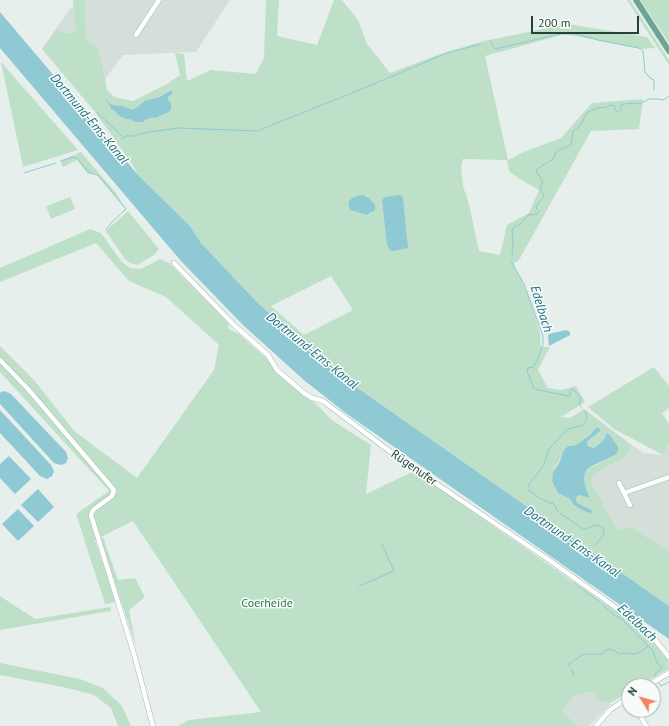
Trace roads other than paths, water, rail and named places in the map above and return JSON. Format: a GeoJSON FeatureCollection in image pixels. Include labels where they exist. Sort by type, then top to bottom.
{"type":"FeatureCollection","features":[{"type":"Feature","properties":{"kind":"main road"},"geometry":{"type":"LineString","coordinates":[[636,0],[669,51]]}},
{"type":"Feature","properties":{"kind":"street"},"geometry":{"type":"LineString","coordinates":[[136,36],[159,0]]}},
{"type":"Feature","properties":{"kind":"street","name":"Rügenufer"},"geometry":{"type":"LineString","coordinates":[[174,263],[229,321],[268,355],[277,370],[304,392],[312,398],[323,401],[400,459],[549,560],[609,603],[656,641],[669,657]]}},
{"type":"Feature","properties":{"kind":"street"},"geometry":{"type":"LineString","coordinates":[[0,360],[28,389],[114,490],[112,496],[93,510],[91,515],[133,650],[153,726]]}},
{"type":"Feature","properties":{"kind":"street"},"geometry":{"type":"LineString","coordinates":[[624,493],[669,477]]}},
{"type":"Feature","properties":{"kind":"street"},"geometry":{"type":"LineString","coordinates":[[619,483],[630,505]]}},
{"type":"Feature","properties":{"kind":"street"},"geometry":{"type":"LineString","coordinates":[[596,726],[610,710],[621,702]]}},
{"type":"Feature","properties":{"kind":"water","name":"Dortmund-Ems-Kanal"},"geometry":{"type":"Polygon","coordinates":[[[0,12],[138,175],[190,226],[201,243],[255,300],[283,326],[359,389],[669,606],[669,639],[347,414],[305,381],[243,325],[181,261],[0,48],[0,12]]]}},
{"type":"Feature","properties":{"kind":"water"},"geometry":{"type":"Polygon","coordinates":[[[170,91],[173,91],[168,97],[168,100],[171,103],[171,109],[169,112],[155,118],[152,117],[146,119],[143,122],[136,122],[119,116],[111,109],[105,99],[112,105],[123,106],[133,110],[145,101],[160,97],[170,91]]]}},
{"type":"Feature","properties":{"kind":"water"},"geometry":{"type":"Polygon","coordinates":[[[363,195],[369,198],[375,205],[375,210],[367,215],[350,210],[348,202],[356,196],[363,195]]]}},
{"type":"Feature","properties":{"kind":"water"},"geometry":{"type":"Polygon","coordinates":[[[402,196],[403,199],[408,248],[393,251],[390,250],[387,245],[382,200],[385,197],[402,196]]]}},
{"type":"Feature","properties":{"kind":"water"},"geometry":{"type":"Polygon","coordinates":[[[566,330],[570,332],[570,335],[549,346],[549,334],[566,330]]]}},
{"type":"Feature","properties":{"kind":"water"},"geometry":{"type":"Polygon","coordinates":[[[3,391],[11,394],[66,452],[68,458],[66,463],[61,465],[54,463],[0,404],[0,393],[3,391]]]}},
{"type":"Feature","properties":{"kind":"water"},"geometry":{"type":"Polygon","coordinates":[[[0,410],[51,465],[54,471],[52,476],[47,479],[40,476],[0,433],[0,410]]]}},
{"type":"Feature","properties":{"kind":"water"},"geometry":{"type":"Polygon","coordinates":[[[597,427],[601,430],[587,442],[588,446],[594,448],[605,438],[606,433],[610,435],[618,447],[618,451],[615,455],[586,470],[584,478],[585,486],[590,498],[578,495],[576,498],[577,503],[592,510],[591,514],[578,508],[570,499],[558,493],[552,481],[553,472],[559,463],[564,450],[568,446],[576,445],[590,435],[597,427]]]}},
{"type":"Feature","properties":{"kind":"water"},"geometry":{"type":"Polygon","coordinates":[[[9,456],[31,479],[15,494],[0,478],[0,464],[9,456]]]}},
{"type":"Feature","properties":{"kind":"water"},"geometry":{"type":"Polygon","coordinates":[[[38,489],[54,507],[38,522],[21,505],[38,489]]]}},
{"type":"Feature","properties":{"kind":"water"},"geometry":{"type":"Polygon","coordinates":[[[18,509],[34,526],[18,541],[2,524],[18,509]]]}},
{"type":"Feature","properties":{"kind":"waterway"},"geometry":{"type":"LineString","coordinates":[[490,41],[495,49],[560,34],[577,34],[598,40],[639,48],[643,51],[645,72],[654,80],[654,90]]}},
{"type":"Feature","properties":{"kind":"waterway","name":"Dortmund-Ems-Kanal"},"geometry":{"type":"LineString","coordinates":[[122,139],[126,136],[179,128],[257,131],[447,53],[481,44]]}},
{"type":"Feature","properties":{"kind":"waterway","name":"Edelbach"},"geometry":{"type":"LineString","coordinates":[[512,256],[512,230],[514,227],[521,224],[528,215],[537,214],[539,211],[536,208],[537,205],[544,196],[540,188],[543,182],[536,171],[537,169],[553,159],[556,152],[571,145],[573,131],[579,127],[588,112],[600,107],[603,108],[612,105],[615,106],[615,110],[618,112],[621,110],[621,105],[624,104],[640,104],[649,99],[663,100],[669,96]]}},
{"type":"Feature","properties":{"kind":"waterway","name":"Dortmund-Ems-Kanal"},"geometry":{"type":"LineString","coordinates":[[97,112],[123,137]]}},
{"type":"Feature","properties":{"kind":"waterway"},"geometry":{"type":"LineString","coordinates":[[61,161],[73,157],[77,158],[86,169]]}},
{"type":"Feature","properties":{"kind":"waterway"},"geometry":{"type":"LineString","coordinates":[[24,173],[56,163]]}},
{"type":"Feature","properties":{"kind":"waterway"},"geometry":{"type":"LineString","coordinates":[[87,168],[86,169],[89,173],[98,175],[126,209],[106,230]]}},
{"type":"Feature","properties":{"kind":"waterway","name":"Edelbach"},"geometry":{"type":"LineString","coordinates":[[511,261],[524,284],[543,336],[543,345],[536,363],[533,367],[528,368],[527,371],[534,389],[568,396],[570,396],[570,391],[572,389],[581,398],[579,404],[582,408]]}},
{"type":"Feature","properties":{"kind":"waterway","name":"Edelbach"},"geometry":{"type":"LineString","coordinates":[[584,411],[587,419],[583,425],[568,429],[549,449],[544,465],[528,486],[528,490],[541,499],[554,504],[556,509],[561,514],[583,529],[595,525],[603,528],[603,535],[595,546]]}},
{"type":"Feature","properties":{"kind":"waterway"},"geometry":{"type":"LineString","coordinates":[[359,586],[394,571],[382,544]]}},
{"type":"Feature","properties":{"kind":"waterway","name":"Edelbach"},"geometry":{"type":"LineString","coordinates":[[574,583],[600,602]]}},
{"type":"Feature","properties":{"kind":"waterway","name":"Edelbach"},"geometry":{"type":"LineString","coordinates":[[602,604],[614,615],[622,619],[653,651],[657,663],[662,667],[654,675],[655,677]]}},
{"type":"Feature","properties":{"kind":"waterway"},"geometry":{"type":"LineString","coordinates":[[569,666],[569,664],[584,654],[602,654],[608,649],[620,654],[636,654],[649,646]]}},
{"type":"Feature","properties":{"kind":"waterway"},"geometry":{"type":"LineString","coordinates":[[571,669],[574,675]]}},
{"type":"Feature","properties":{"kind":"waterway","name":"Edelbach"},"geometry":{"type":"LineString","coordinates":[[661,686],[669,682]]}},
{"type":"Feature","properties":{"kind":"park label","name":"Coerheide"},"geometry":{"type":"Point","coordinates":[267,604]}}]}
